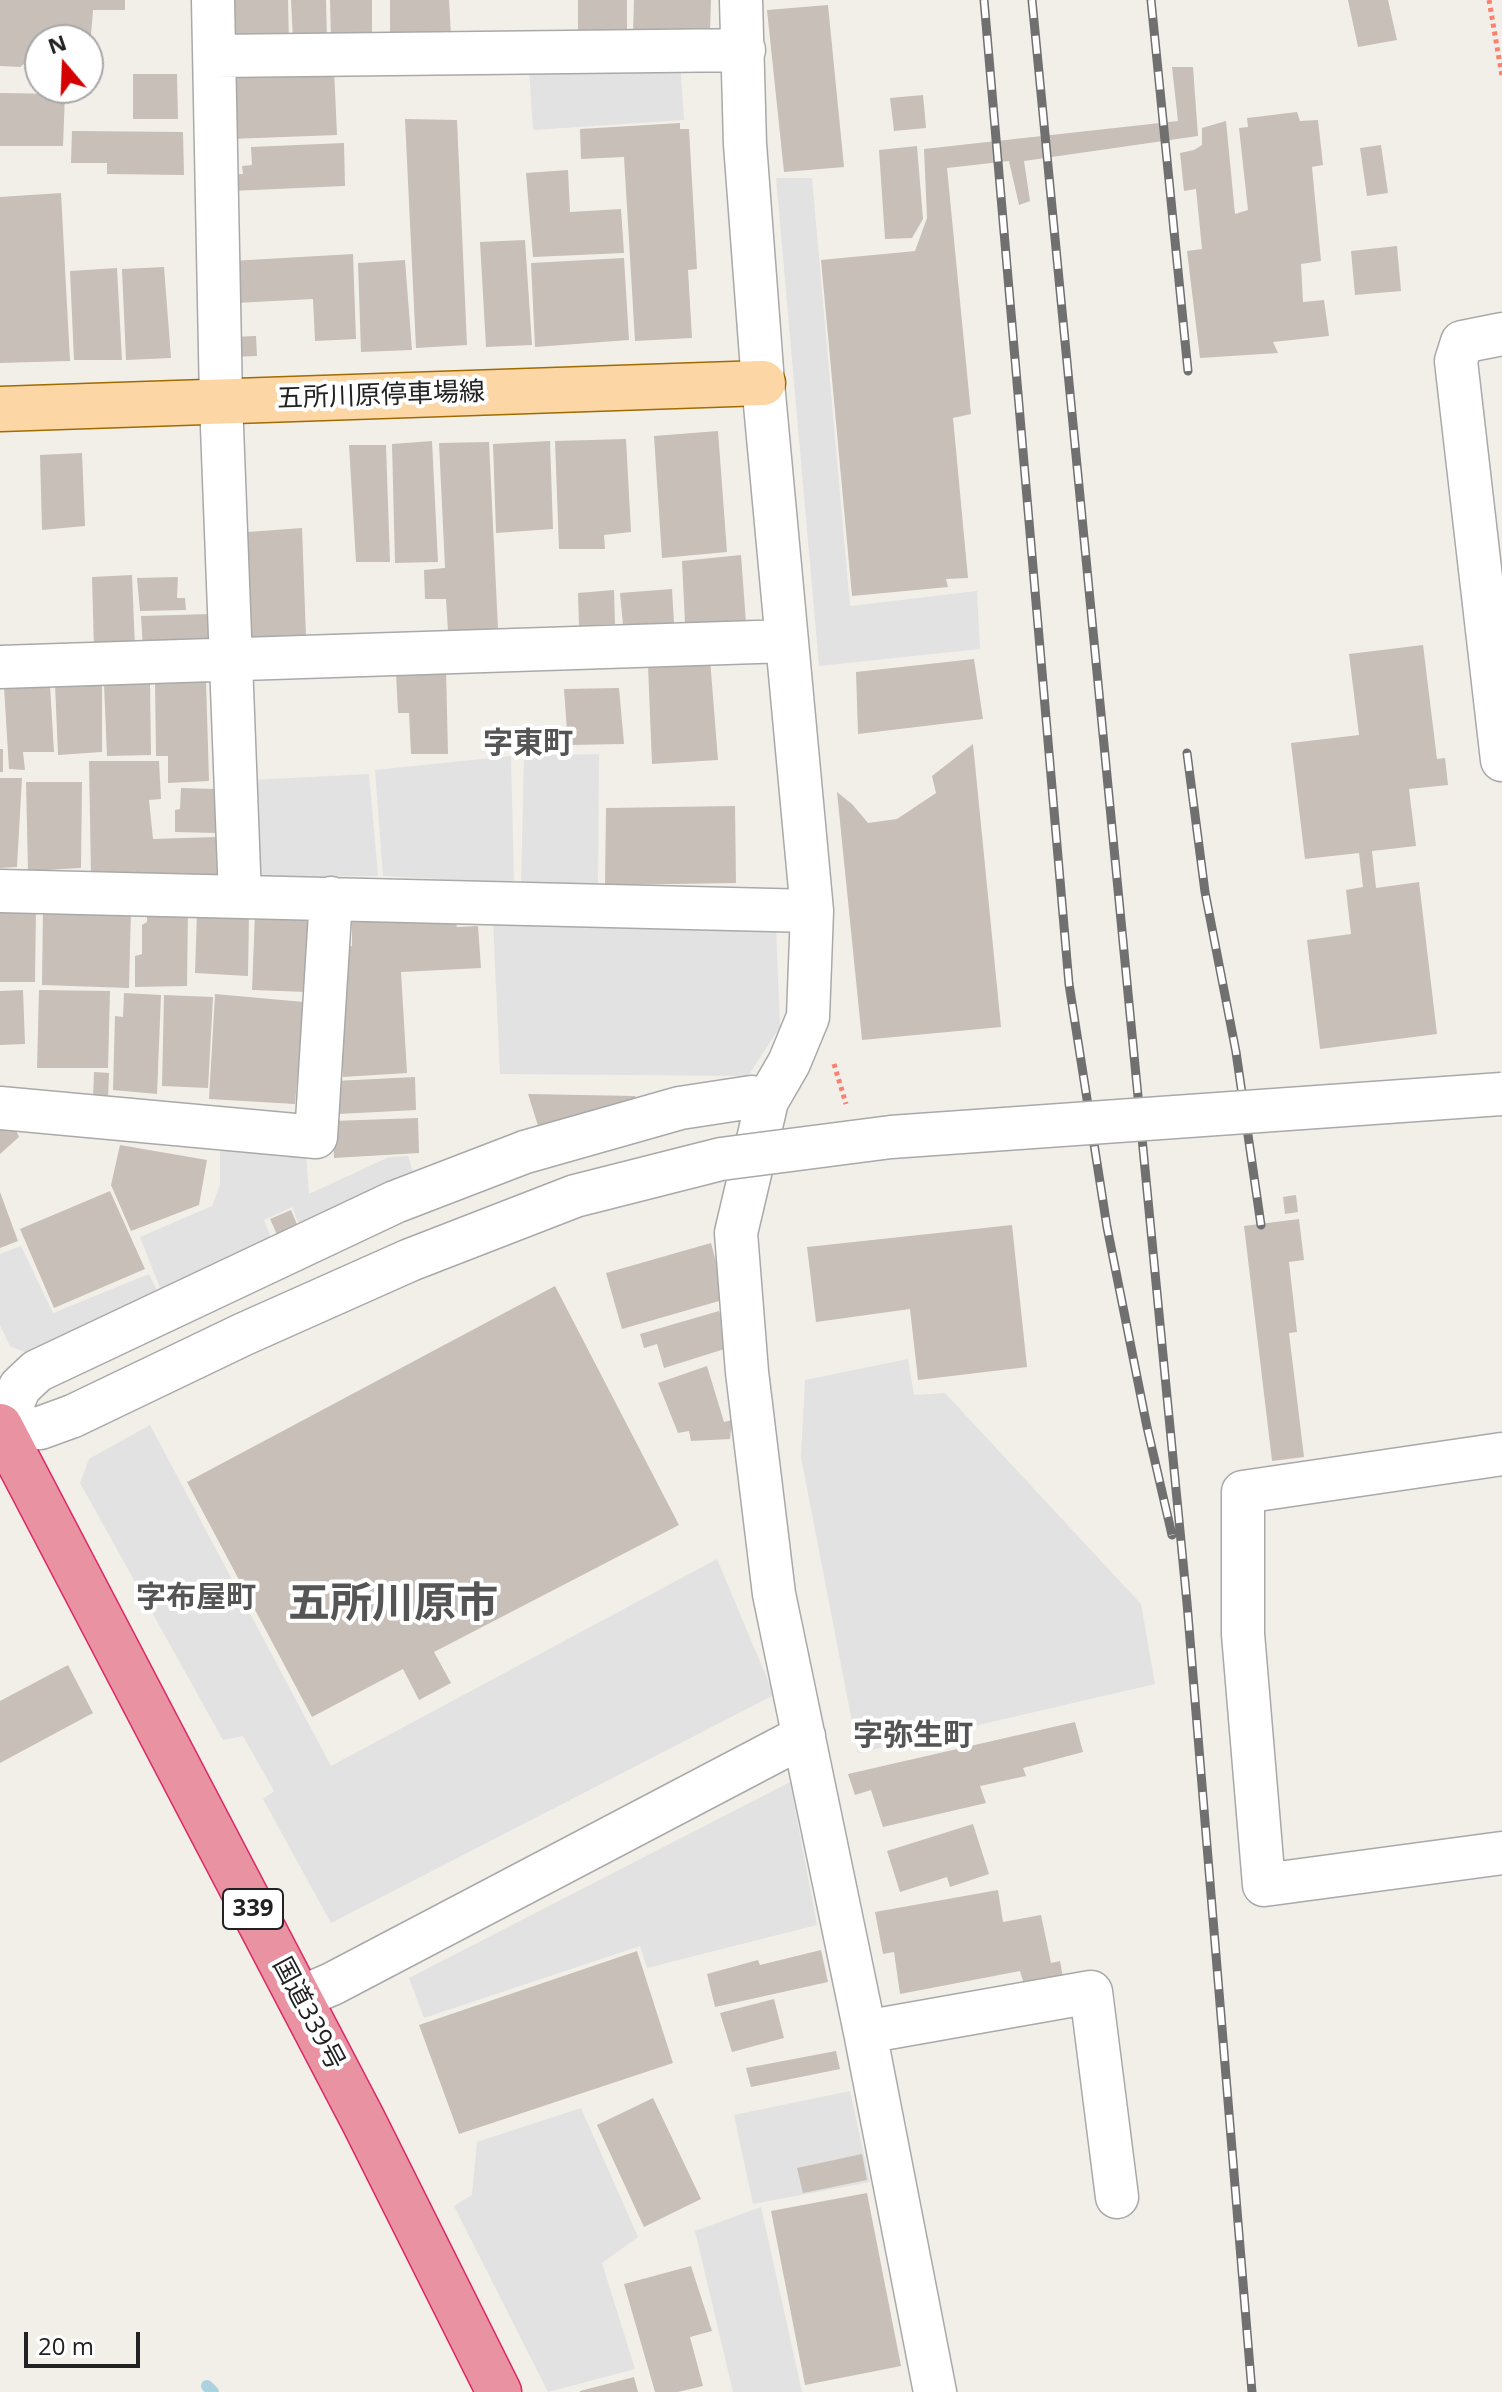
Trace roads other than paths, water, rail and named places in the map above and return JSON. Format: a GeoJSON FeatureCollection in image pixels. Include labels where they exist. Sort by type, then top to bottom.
{"type":"FeatureCollection","features":[{"type":"Feature","properties":{"kind":"highway","name":"国道339号"},"geometry":{"type":"LineString","coordinates":[[0,1428],[299,1998],[499,2392]]}},
{"type":"Feature","properties":{"kind":"main road","name":"五所川原停車場線"},"geometry":{"type":"LineString","coordinates":[[0,409],[763,383]]}},
{"type":"Feature","properties":{"kind":"street"},"geometry":{"type":"LineString","coordinates":[[213,0],[221,401],[240,897]]}},
{"type":"Feature","properties":{"kind":"street"},"geometry":{"type":"LineString","coordinates":[[741,0],[745,144],[763,383],[812,911],[808,1017],[789,1063],[767,1101],[736,1233],[747,1372],[774,1594],[865,2032],[931,2391]]}},
{"type":"Feature","properties":{"kind":"street"},"geometry":{"type":"LineString","coordinates":[[215,56],[744,50]]}},
{"type":"Feature","properties":{"kind":"street"},"geometry":{"type":"LineString","coordinates":[[1502,334],[1462,342],[1456,361],[1498,682],[1502,760]]}},
{"type":"Feature","properties":{"kind":"street"},"geometry":{"type":"LineString","coordinates":[[0,667],[787,641]]}},
{"type":"Feature","properties":{"kind":"street"},"geometry":{"type":"LineString","coordinates":[[0,891],[812,911]]}},
{"type":"Feature","properties":{"kind":"street"},"geometry":{"type":"LineString","coordinates":[[0,1108],[316,1137],[331,898]]}},
{"type":"Feature","properties":{"kind":"street"},"geometry":{"type":"LineString","coordinates":[[767,1101],[752,1097],[680,1108],[525,1152],[395,1202],[37,1371],[20,1387],[0,1428],[40,1428],[73,1416],[244,1334],[410,1260],[575,1196],[721,1159],[891,1137],[1502,1094]]}},
{"type":"Feature","properties":{"kind":"street"},"geometry":{"type":"LineString","coordinates":[[1502,1454],[1243,1492],[1243,1634],[1264,1885],[1502,1853]]}},
{"type":"Feature","properties":{"kind":"street"},"geometry":{"type":"LineString","coordinates":[[299,1998],[332,1984],[804,1736]]}},
{"type":"Feature","properties":{"kind":"street"},"geometry":{"type":"LineString","coordinates":[[865,2032],[1091,1992],[1117,2197]]}},
{"type":"Feature","properties":{"kind":"waterway"},"geometry":{"type":"LineString","coordinates":[[207,2386],[213,2392]]}},
{"type":"Feature","properties":{"kind":"railway"},"geometry":{"type":"LineString","coordinates":[[984,0],[1069,984],[1107,1227],[1172,1535]]}},
{"type":"Feature","properties":{"kind":"railway"},"geometry":{"type":"LineString","coordinates":[[1032,0],[1187,1603],[1252,2392]]}},
{"type":"Feature","properties":{"kind":"railway"},"geometry":{"type":"LineString","coordinates":[[1151,0],[1188,371]]}},
{"type":"Feature","properties":{"kind":"railway"},"geometry":{"type":"LineString","coordinates":[[1187,753],[1205,892],[1236,1052],[1261,1225]]}},
{"type":"Feature","properties":{"kind":"district","name":"字東町"},"geometry":{"type":"Point","coordinates":[528,744]}},
{"type":"Feature","properties":{"kind":"district","name":"字布屋町"},"geometry":{"type":"Point","coordinates":[196,1598]}},
{"type":"Feature","properties":{"kind":"district","name":"五所川原市"},"geometry":{"type":"Point","coordinates":[393,1605]}},
{"type":"Feature","properties":{"kind":"district","name":"字弥生町"},"geometry":{"type":"Point","coordinates":[913,1736]}}]}
